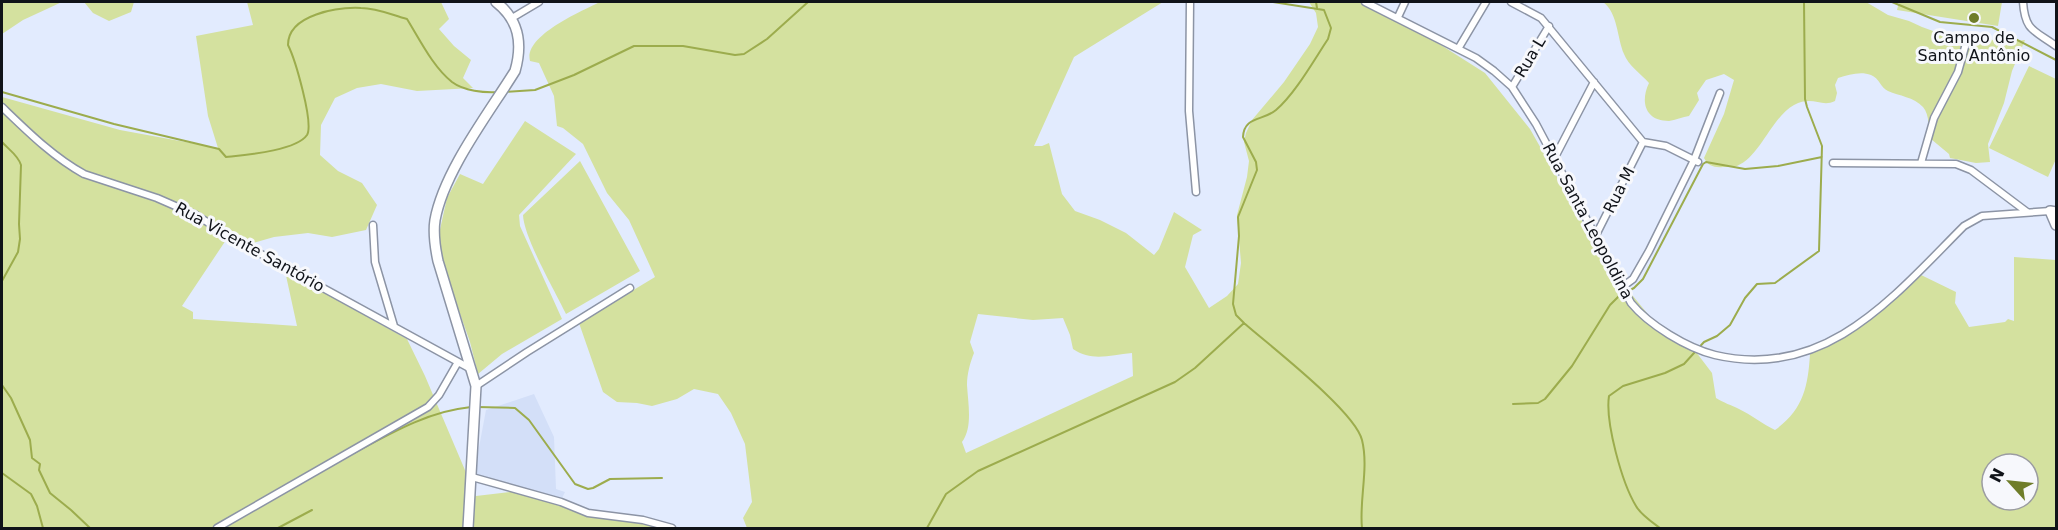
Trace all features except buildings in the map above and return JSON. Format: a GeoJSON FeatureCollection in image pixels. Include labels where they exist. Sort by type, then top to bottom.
{"type":"FeatureCollection","features":[{"type":"Feature","properties":{"kind":"street"},"geometry":{"type":"LineString","coordinates":[[468,528],[476,386],[438,261],[435,221],[440,200],[454,168],[515,71],[519,57],[520,40],[517,28],[512,18],[496,2]]}},
{"type":"Feature","properties":{"kind":"street"},"geometry":{"type":"LineString","coordinates":[[512,18],[539,2]]}},
{"type":"Feature","properties":{"kind":"street"},"geometry":{"type":"LineString","coordinates":[[1190,2],[1189,111],[1196,192]]}},
{"type":"Feature","properties":{"kind":"street","name":"Rua Santa Leopoldina"},"geometry":{"type":"LineString","coordinates":[[1365,2],[1458,48],[1494,71],[1512,87],[1554,159],[1631,303],[1644,317],[1690,346],[1726,358],[1782,359],[1817,349],[1857,326],[1879,309],[1972,220],[1982,216],[2053,212]]}},
{"type":"Feature","properties":{"kind":"street"},"geometry":{"type":"LineString","coordinates":[[1398,17],[1405,2]]}},
{"type":"Feature","properties":{"kind":"street"},"geometry":{"type":"LineString","coordinates":[[1458,48],[1486,2]]}},
{"type":"Feature","properties":{"kind":"street"},"geometry":{"type":"LineString","coordinates":[[1511,2],[1537,14],[1549,26],[1643,142],[1666,146],[1696,161]]}},
{"type":"Feature","properties":{"kind":"street"},"geometry":{"type":"LineString","coordinates":[[2023,2],[2024,18],[2027,24],[2056,46]]}},
{"type":"Feature","properties":{"kind":"street","name":"Rua L"},"geometry":{"type":"LineString","coordinates":[[1512,87],[1549,26]]}},
{"type":"Feature","properties":{"kind":"street"},"geometry":{"type":"LineString","coordinates":[[1920,163],[1934,117],[1958,72],[1965,47]]}},
{"type":"Feature","properties":{"kind":"street"},"geometry":{"type":"LineString","coordinates":[[1554,159],[1594,82]]}},
{"type":"Feature","properties":{"kind":"street"},"geometry":{"type":"LineString","coordinates":[[1622,287],[1633,279],[1696,161],[1720,93]]}},
{"type":"Feature","properties":{"kind":"street","name":"Rua Vicente Santório"},"geometry":{"type":"LineString","coordinates":[[2,107],[53,154],[74,169],[157,198],[196,215],[239,242],[471,369]]}},
{"type":"Feature","properties":{"kind":"street","name":"Rua M"},"geometry":{"type":"LineString","coordinates":[[1594,237],[1643,142]]}},
{"type":"Feature","properties":{"kind":"street"},"geometry":{"type":"LineString","coordinates":[[1833,163],[1946,162],[1963,166],[2027,212]]}},
{"type":"Feature","properties":{"kind":"street"},"geometry":{"type":"LineString","coordinates":[[2053,212],[2056,225]]}},
{"type":"Feature","properties":{"kind":"street"},"geometry":{"type":"LineString","coordinates":[[373,225],[375,262],[394,327]]}},
{"type":"Feature","properties":{"kind":"street"},"geometry":{"type":"LineString","coordinates":[[476,386],[630,288]]}},
{"type":"Feature","properties":{"kind":"street"},"geometry":{"type":"LineString","coordinates":[[217,528],[428,407],[439,395],[458,362]]}},
{"type":"Feature","properties":{"kind":"street"},"geometry":{"type":"LineString","coordinates":[[472,477],[561,502],[588,513],[643,520],[672,528]]}},
{"type":"Feature","properties":{"kind":"shaded area"},"geometry":{"type":"Polygon","coordinates":[[[534,394],[554,437],[556,489],[565,492],[562,498],[474,474],[486,410],[534,394]]]}},
{"type":"Feature","properties":{"kind":"green space"},"geometry":{"type":"Polygon","coordinates":[[[2,2],[62,2],[23,20],[2,34],[2,2]]]}},
{"type":"Feature","properties":{"kind":"green space"},"geometry":{"type":"Polygon","coordinates":[[[84,2],[134,2],[131,12],[109,21],[93,13],[84,2]]]}},
{"type":"Feature","properties":{"kind":"green space"},"geometry":{"type":"Polygon","coordinates":[[[247,2],[441,2],[449,19],[439,29],[471,60],[463,78],[473,88],[417,91],[381,84],[357,88],[335,98],[321,125],[320,155],[338,171],[362,183],[377,205],[366,230],[332,237],[308,233],[274,237],[239,247],[226,240],[182,306],[193,312],[193,319],[297,326],[285,271],[407,339],[476,496],[518,491],[588,516],[663,528],[2,528],[2,97],[120,130],[218,148],[208,116],[196,36],[253,25],[247,2]]]}},
{"type":"Feature","properties":{"kind":"green space"},"geometry":{"type":"Polygon","coordinates":[[[600,2],[1163,2],[1074,57],[1034,146],[1049,143],[1062,194],[1075,211],[1126,233],[1154,255],[1159,249],[1174,212],[1202,230],[1193,235],[1185,267],[1209,308],[1227,296],[1238,284],[1241,263],[1237,215],[1249,161],[1244,142],[1246,133],[1252,120],[1284,82],[1310,44],[1318,27],[1316,13],[1309,2],[1361,2],[1400,19],[1485,73],[1530,129],[1595,244],[1619,279],[1660,329],[1696,352],[1712,373],[1716,398],[1744,411],[1775,430],[1798,406],[1808,377],[1810,354],[1841,338],[1868,319],[1919,274],[1956,292],[1955,303],[1969,327],[2005,322],[2008,319],[2014,321],[2014,257],[2056,260],[2056,528],[747,528],[743,518],[752,502],[745,444],[731,413],[718,394],[694,389],[677,399],[652,406],[617,402],[603,392],[579,323],[655,277],[629,220],[607,193],[583,144],[557,126],[554,96],[539,63],[530,61],[530,52],[535,42],[568,18],[600,2]],[[978,314],[970,342],[974,353],[967,381],[969,422],[962,442],[966,453],[1133,376],[1132,353],[1094,357],[1080,353],[1073,349],[1063,318],[1033,320],[978,314]]]}},
{"type":"Feature","properties":{"kind":"green space"},"geometry":{"type":"Polygon","coordinates":[[[1603,2],[1866,2],[1888,15],[1944,35],[1977,34],[2001,43],[2025,40],[2012,71],[2004,103],[1988,144],[1990,162],[1976,163],[1950,158],[1949,154],[1931,139],[1928,118],[1923,107],[1911,99],[1886,90],[1874,76],[1859,73],[1838,78],[1835,85],[1837,93],[1835,101],[1830,103],[1801,102],[1786,111],[1745,161],[1735,166],[1717,167],[1710,165],[1704,158],[1724,114],[1734,80],[1724,74],[1706,80],[1697,93],[1699,100],[1689,116],[1669,121],[1654,118],[1645,103],[1649,83],[1626,58],[1612,13],[1603,2]]]}},
{"type":"Feature","properties":{"kind":"green space","name":"Campo de Santo Antônio"},"geometry":{"type":"Polygon","coordinates":[[[1899,2],[2002,2],[1998,26],[1897,10],[1899,2]]]}},
{"type":"Feature","properties":{"kind":"green space"},"geometry":{"type":"Polygon","coordinates":[[[2029,66],[2056,79],[2056,159],[2048,177],[1989,148],[2029,66]]]}},
{"type":"Feature","properties":{"kind":"green space"},"geometry":{"type":"Polygon","coordinates":[[[525,121],[576,154],[519,215],[520,226],[562,319],[502,354],[478,374],[470,342],[442,263],[439,234],[447,198],[460,174],[483,184],[525,121]]]}},
{"type":"Feature","properties":{"kind":"green space"},"geometry":{"type":"Polygon","coordinates":[[[580,161],[640,271],[566,314],[534,250],[523,215],[580,161]]]}},
{"type":"Feature","properties":{"kind":"waterway"},"geometry":{"type":"LineString","coordinates":[[504,92],[535,90],[574,75],[634,46],[683,46],[735,55],[744,54],[767,39],[808,2]]}},
{"type":"Feature","properties":{"kind":"waterway"},"geometry":{"type":"LineString","coordinates":[[1273,2],[1324,10],[1331,28],[1328,39],[1290,95],[1276,110],[1250,122],[1244,130],[1243,137],[1256,162],[1257,170],[1238,217],[1239,236],[1233,304],[1236,315],[1328,396],[1356,428],[1364,451],[1362,528]]}},
{"type":"Feature","properties":{"kind":"waterway"},"geometry":{"type":"LineString","coordinates":[[1316,2],[1317,8]]}},
{"type":"Feature","properties":{"kind":"waterway"},"geometry":{"type":"LineString","coordinates":[[1660,528],[1638,509],[1625,483],[1612,436],[1608,407],[1609,396],[1623,386],[1665,373],[1684,364],[1704,342],[1717,336],[1730,325],[1745,298],[1757,284],[1775,283],[1819,251],[1822,146],[1805,99],[1804,2]]}},
{"type":"Feature","properties":{"kind":"waterway"},"geometry":{"type":"LineString","coordinates":[[1892,2],[1940,22],[1992,27],[2056,60]]}},
{"type":"Feature","properties":{"kind":"waterway"},"geometry":{"type":"LineString","coordinates":[[2,92],[114,124],[219,149],[226,157],[281,148],[301,140],[307,135],[308,128],[303,91],[288,45],[290,34],[305,19],[316,14],[361,8],[379,10],[407,19],[433,61],[452,82],[474,91],[499,92]]}},
{"type":"Feature","properties":{"kind":"waterway"},"geometry":{"type":"LineString","coordinates":[[2,142],[21,165],[18,252],[2,281]]}},
{"type":"Feature","properties":{"kind":"waterway"},"geometry":{"type":"LineString","coordinates":[[1513,404],[1538,403],[1545,399],[1572,366],[1610,305],[1643,279],[1703,164],[1706,162],[1745,169],[1778,166],[1822,157]]}},
{"type":"Feature","properties":{"kind":"waterway"},"geometry":{"type":"LineString","coordinates":[[927,528],[946,494],[978,471],[1175,382],[1195,368],[1244,323]]}},
{"type":"Feature","properties":{"kind":"waterway"},"geometry":{"type":"LineString","coordinates":[[2,385],[11,398],[30,440],[32,458],[40,464],[39,470],[50,493],[90,528]]}},
{"type":"Feature","properties":{"kind":"waterway"},"geometry":{"type":"LineString","coordinates":[[354,453],[425,418],[471,407]]}},
{"type":"Feature","properties":{"kind":"waterway"},"geometry":{"type":"LineString","coordinates":[[477,407],[515,408],[529,420],[575,484],[588,489],[610,479],[662,478]]}},
{"type":"Feature","properties":{"kind":"waterway"},"geometry":{"type":"LineString","coordinates":[[2,473],[31,494],[43,528]]}},
{"type":"Feature","properties":{"kind":"waterway"},"geometry":{"type":"LineString","coordinates":[[278,528],[312,510]]}},
{"type":"Feature","properties":{"kind":"place","name":"Campo de Santo Antônio"},"geometry":{"type":"Point","coordinates":[1974,18]}}]}
